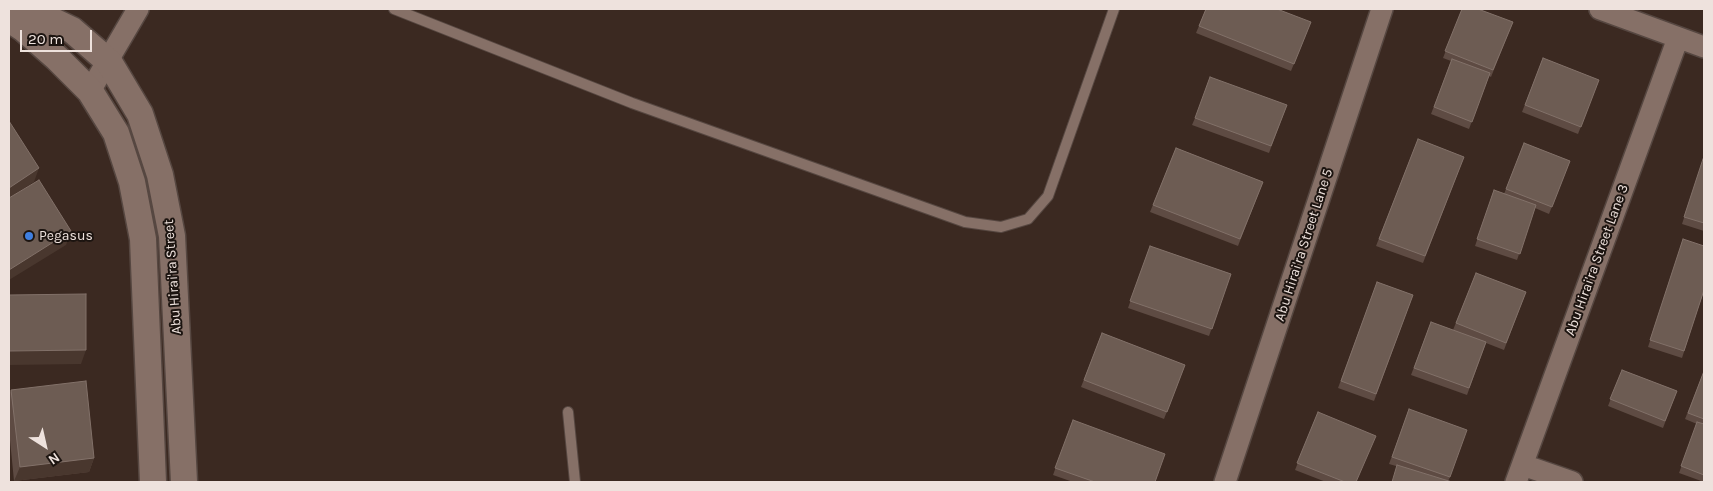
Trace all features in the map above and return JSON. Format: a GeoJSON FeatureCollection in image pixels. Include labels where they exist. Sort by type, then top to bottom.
{"type":"FeatureCollection","features":[{"type":"Feature","properties":{"kind":"street","name":"Abu Hirai'ra Street"},"geometry":{"type":"LineString","coordinates":[[28,9],[72,30],[109,62],[140,114],[160,175],[172,236],[184,482]]}},
{"type":"Feature","properties":{"kind":"street"},"geometry":{"type":"LineString","coordinates":[[90,91],[109,62],[138,9]]}},
{"type":"Feature","properties":{"kind":"street","name":"Abu Hirai'ra Street Lane 5"},"geometry":{"type":"LineString","coordinates":[[1225,482],[1382,9]]}},
{"type":"Feature","properties":{"kind":"street"},"geometry":{"type":"LineString","coordinates":[[1600,9],[1704,48]]}},
{"type":"Feature","properties":{"kind":"street","name":"Abu Hirai'ra Street"},"geometry":{"type":"LineString","coordinates":[[9,19],[24,29],[57,58],[90,91],[116,132],[132,182],[143,239],[153,482]]}},
{"type":"Feature","properties":{"kind":"street","name":"Abu Hirai'ra Street Lane 3"},"geometry":{"type":"LineString","coordinates":[[1520,473],[1678,38]]}},
{"type":"Feature","properties":{"kind":"street"},"geometry":{"type":"LineString","coordinates":[[1520,473],[1572,482]]}},
{"type":"Feature","properties":{"kind":"lane"},"geometry":{"type":"LineString","coordinates":[[394,9],[642,106],[966,222],[1001,227],[1028,219],[1048,196],[1114,9]]}},
{"type":"Feature","properties":{"kind":"lane"},"geometry":{"type":"LineString","coordinates":[[568,412],[575,482]]}},
{"type":"Feature","properties":{"kind":"building"},"geometry":{"type":"Polygon","coordinates":[[[1206,9],[1277,9],[1311,22],[1294,64],[1199,26],[1206,9]]]}},
{"type":"Feature","properties":{"kind":"building"},"geometry":{"type":"Polygon","coordinates":[[[1462,9],[1478,9],[1513,22],[1493,70],[1445,51],[1462,9]]]}},
{"type":"Feature","properties":{"kind":"building"},"geometry":{"type":"Polygon","coordinates":[[[1543,58],[1599,80],[1581,127],[1525,105],[1543,58]]]}},
{"type":"Feature","properties":{"kind":"building"},"geometry":{"type":"Polygon","coordinates":[[[1452,59],[1490,73],[1472,122],[1434,107],[1452,59]]]}},
{"type":"Feature","properties":{"kind":"building"},"geometry":{"type":"Polygon","coordinates":[[[1210,77],[1287,105],[1271,146],[1195,118],[1210,77]]]}},
{"type":"Feature","properties":{"kind":"building"},"geometry":{"type":"Polygon","coordinates":[[[9,121],[39,168],[9,188],[9,121]]]}},
{"type":"Feature","properties":{"kind":"building"},"geometry":{"type":"Polygon","coordinates":[[[1418,139],[1464,157],[1425,256],[1379,239],[1418,139]]]}},
{"type":"Feature","properties":{"kind":"building"},"geometry":{"type":"Polygon","coordinates":[[[1524,143],[1570,161],[1552,207],[1506,189],[1524,143]]]}},
{"type":"Feature","properties":{"kind":"building"},"geometry":{"type":"Polygon","coordinates":[[[1176,148],[1263,182],[1240,239],[1153,205],[1176,148]]]}},
{"type":"Feature","properties":{"kind":"building"},"geometry":{"type":"Polygon","coordinates":[[[1704,159],[1704,223],[1684,217],[1704,159]]]}},
{"type":"Feature","properties":{"kind":"building"},"geometry":{"type":"Polygon","coordinates":[[[39,180],[71,231],[9,270],[9,198],[39,180]]]}},
{"type":"Feature","properties":{"kind":"building"},"geometry":{"type":"Polygon","coordinates":[[[1494,190],[1536,205],[1520,254],[1477,239],[1494,190]]]}},
{"type":"Feature","properties":{"kind":"building"},"geometry":{"type":"Polygon","coordinates":[[[1683,239],[1704,246],[1704,290],[1684,351],[1650,340],[1683,239]]]}},
{"type":"Feature","properties":{"kind":"building"},"geometry":{"type":"Polygon","coordinates":[[[1150,246],[1231,274],[1212,329],[1130,301],[1150,246]]]}},
{"type":"Feature","properties":{"kind":"building"},"geometry":{"type":"Polygon","coordinates":[[[1476,273],[1526,292],[1506,343],[1456,323],[1476,273]]]}},
{"type":"Feature","properties":{"kind":"building"},"geometry":{"type":"Polygon","coordinates":[[[1377,282],[1413,295],[1376,394],[1341,381],[1377,282]]]}},
{"type":"Feature","properties":{"kind":"building"},"geometry":{"type":"Polygon","coordinates":[[[86,294],[86,350],[9,351],[9,295],[86,294]]]}},
{"type":"Feature","properties":{"kind":"building"},"geometry":{"type":"Polygon","coordinates":[[[1431,322],[1486,342],[1469,388],[1414,368],[1431,322]]]}},
{"type":"Feature","properties":{"kind":"building"},"geometry":{"type":"Polygon","coordinates":[[[1102,333],[1185,365],[1167,412],[1084,380],[1102,333]]]}},
{"type":"Feature","properties":{"kind":"building"},"geometry":{"type":"Polygon","coordinates":[[[1622,370],[1677,391],[1665,421],[1610,399],[1622,370]]]}},
{"type":"Feature","properties":{"kind":"building"},"geometry":{"type":"Polygon","coordinates":[[[1704,371],[1704,419],[1688,413],[1704,371]]]}},
{"type":"Feature","properties":{"kind":"building"},"geometry":{"type":"Polygon","coordinates":[[[86,381],[94,458],[20,467],[11,390],[86,381]]]}},
{"type":"Feature","properties":{"kind":"building"},"geometry":{"type":"Polygon","coordinates":[[[1409,409],[1467,430],[1450,477],[1392,457],[1409,409]]]}},
{"type":"Feature","properties":{"kind":"building"},"geometry":{"type":"Polygon","coordinates":[[[1318,412],[1376,436],[1356,482],[1345,482],[1297,463],[1318,412]]]}},
{"type":"Feature","properties":{"kind":"building"},"geometry":{"type":"Polygon","coordinates":[[[1073,420],[1165,454],[1155,482],[1095,482],[1055,468],[1073,420]]]}},
{"type":"Feature","properties":{"kind":"building"},"geometry":{"type":"Polygon","coordinates":[[[1697,422],[1704,424],[1704,475],[1681,466],[1697,422]]]}},
{"type":"Feature","properties":{"kind":"building"},"geometry":{"type":"Polygon","coordinates":[[[1397,465],[1452,482],[1392,482],[1397,465]]]}},
{"type":"Feature","properties":{"kind":"place","name":"Pegasus"},"geometry":{"type":"Point","coordinates":[29,236]}}]}
